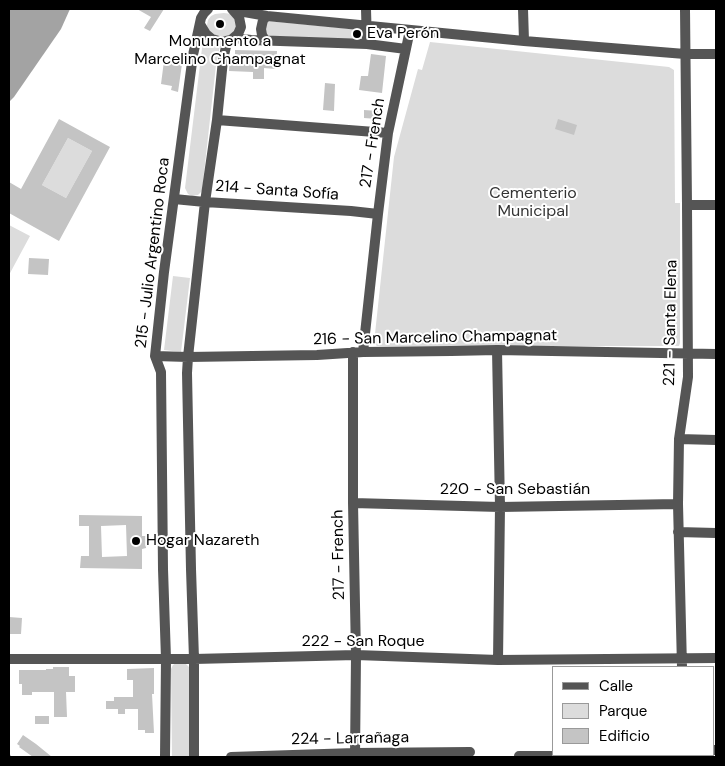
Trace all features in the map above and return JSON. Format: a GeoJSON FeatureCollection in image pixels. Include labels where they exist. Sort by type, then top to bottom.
{"type":"FeatureCollection","features":[{"type":"Feature","properties":{"kind":"street"},"geometry":{"type":"LineString","coordinates":[[208,9],[200,17],[206,34],[218,41],[265,40],[367,44],[406,49]]}},
{"type":"Feature","properties":{"kind":"street"},"geometry":{"type":"LineString","coordinates":[[233,9],[267,16],[524,41],[685,54],[716,54]]}},
{"type":"Feature","properties":{"kind":"street"},"geometry":{"type":"LineString","coordinates":[[194,757],[194,659],[187,408],[188,357],[223,60],[230,40],[238,34],[241,24],[239,17],[233,9]]}},
{"type":"Feature","properties":{"kind":"street"},"geometry":{"type":"LineString","coordinates":[[366,9],[367,44]]}},
{"type":"Feature","properties":{"kind":"street"},"geometry":{"type":"LineString","coordinates":[[523,9],[524,41]]}},
{"type":"Feature","properties":{"kind":"street","name":"221 - Santa Elena"},"geometry":{"type":"LineString","coordinates":[[682,663],[678,532],[679,439],[688,377],[684,9]]}},
{"type":"Feature","properties":{"kind":"street"},"geometry":{"type":"LineString","coordinates":[[265,40],[261,29],[263,20],[267,16]]}},
{"type":"Feature","properties":{"kind":"street","name":"215 - Julio Argentino Roca"},"geometry":{"type":"LineString","coordinates":[[165,757],[166,659],[160,372],[155,356],[193,54],[200,17]]}},
{"type":"Feature","properties":{"kind":"street","name":"217 - French"},"geometry":{"type":"LineString","coordinates":[[355,755],[356,655],[353,503],[358,352],[388,133],[410,30]]}},
{"type":"Feature","properties":{"kind":"street"},"geometry":{"type":"LineString","coordinates":[[217,120],[388,133]]}},
{"type":"Feature","properties":{"kind":"street","name":"214 - Santa Sofía"},"geometry":{"type":"LineString","coordinates":[[174,199],[378,214]]}},
{"type":"Feature","properties":{"kind":"street"},"geometry":{"type":"LineString","coordinates":[[687,205],[716,205]]}},
{"type":"Feature","properties":{"kind":"street"},"geometry":{"type":"LineString","coordinates":[[497,350],[500,507],[498,660]]}},
{"type":"Feature","properties":{"kind":"street","name":"216 - San Marcelino Champagnat"},"geometry":{"type":"LineString","coordinates":[[155,356],[317,355],[358,352],[497,350],[716,354]]}},
{"type":"Feature","properties":{"kind":"street"},"geometry":{"type":"LineString","coordinates":[[679,439],[716,440]]}},
{"type":"Feature","properties":{"kind":"street","name":"220 - San Sebastián"},"geometry":{"type":"LineString","coordinates":[[353,503],[500,507],[678,504]]}},
{"type":"Feature","properties":{"kind":"street"},"geometry":{"type":"LineString","coordinates":[[678,532],[716,533]]}},
{"type":"Feature","properties":{"kind":"street","name":"222 - San Roque"},"geometry":{"type":"LineString","coordinates":[[9,659],[194,659],[356,655],[498,660],[682,663],[716,658]]}},
{"type":"Feature","properties":{"kind":"street","name":"224 - Larrañaga"},"geometry":{"type":"LineString","coordinates":[[231,757],[470,752]]}},
{"type":"Feature","properties":{"kind":"street"},"geometry":{"type":"LineString","coordinates":[[519,756],[669,756]]}},
{"type":"Feature","properties":{"kind":"green space"},"geometry":{"type":"Polygon","coordinates":[[[215,14],[232,14],[238,21],[236,32],[228,36],[211,34],[208,30],[208,20],[215,14]]]}},
{"type":"Feature","properties":{"kind":"green space"},"geometry":{"type":"Polygon","coordinates":[[[267,21],[362,30],[362,38],[359,40],[268,36],[266,35],[265,23],[267,21]]]}},
{"type":"Feature","properties":{"kind":"green space"},"geometry":{"type":"Polygon","coordinates":[[[203,40],[220,46],[216,65],[202,191],[198,195],[192,196],[188,194],[185,188],[203,40]]]}},
{"type":"Feature","properties":{"kind":"green space","name":"Cementerio Municipal"},"geometry":{"type":"Polygon","coordinates":[[[430,42],[669,67],[674,70],[675,203],[680,203],[679,346],[377,346],[374,343],[394,157],[418,69],[422,70],[430,42]]]}},
{"type":"Feature","properties":{"kind":"green space"},"geometry":{"type":"Polygon","coordinates":[[[68,138],[92,151],[66,198],[42,185],[68,138]]]}},
{"type":"Feature","properties":{"kind":"green space"},"geometry":{"type":"Polygon","coordinates":[[[9,225],[30,236],[9,275],[9,225]]]}},
{"type":"Feature","properties":{"kind":"green space"},"geometry":{"type":"Polygon","coordinates":[[[173,276],[190,278],[181,352],[164,350],[173,276]]]}},
{"type":"Feature","properties":{"kind":"green space"},"geometry":{"type":"Polygon","coordinates":[[[176,663],[186,664],[189,667],[191,757],[172,757],[171,669],[176,663]]]}},
{"type":"Feature","properties":{"kind":"shaded area"},"geometry":{"type":"Polygon","coordinates":[[[9,9],[70,9],[61,29],[9,102],[9,9]]]}},
{"type":"Feature","properties":{"kind":"building"},"geometry":{"type":"Polygon","coordinates":[[[137,9],[164,9],[150,31],[144,28],[151,17],[137,9]]]}},
{"type":"Feature","properties":{"kind":"building"},"geometry":{"type":"Polygon","coordinates":[[[235,50],[277,51],[276,69],[264,68],[264,79],[253,79],[253,72],[229,71],[230,59],[235,60],[235,50]]]}},
{"type":"Feature","properties":{"kind":"building"},"geometry":{"type":"Polygon","coordinates":[[[371,54],[386,56],[382,93],[359,90],[361,76],[368,76],[371,54]]]}},
{"type":"Feature","properties":{"kind":"building"},"geometry":{"type":"Polygon","coordinates":[[[164,61],[182,64],[178,92],[171,90],[172,86],[161,84],[164,61]]]}},
{"type":"Feature","properties":{"kind":"building"},"geometry":{"type":"Polygon","coordinates":[[[325,83],[335,84],[334,111],[323,110],[325,83]]]}},
{"type":"Feature","properties":{"kind":"building"},"geometry":{"type":"Polygon","coordinates":[[[364,110],[378,111],[377,119],[364,118],[364,110]]]}},
{"type":"Feature","properties":{"kind":"building"},"geometry":{"type":"Polygon","coordinates":[[[59,119],[110,147],[59,241],[9,213],[9,182],[21,189],[59,119]],[[68,138],[42,185],[66,198],[92,151],[68,138]]]}},
{"type":"Feature","properties":{"kind":"building"},"geometry":{"type":"Polygon","coordinates":[[[558,119],[577,125],[574,135],[555,129],[558,119]]]}},
{"type":"Feature","properties":{"kind":"building"},"geometry":{"type":"Polygon","coordinates":[[[29,258],[49,259],[48,275],[28,274],[29,258]]]}},
{"type":"Feature","properties":{"kind":"building","name":"Hogar Nazareth"},"geometry":{"type":"Polygon","coordinates":[[[79,515],[142,516],[142,536],[146,536],[146,548],[142,549],[142,569],[80,568],[81,556],[89,556],[89,526],[79,526],[79,515]],[[126,525],[101,526],[102,557],[127,556],[126,525]]]}},
{"type":"Feature","properties":{"kind":"building"},"geometry":{"type":"Polygon","coordinates":[[[9,617],[22,618],[21,634],[9,634],[9,617]]]}},
{"type":"Feature","properties":{"kind":"building"},"geometry":{"type":"Polygon","coordinates":[[[53,667],[69,667],[69,676],[75,676],[75,692],[66,692],[67,717],[54,717],[54,692],[32,692],[32,695],[22,695],[22,684],[19,684],[19,670],[46,670],[53,669],[53,667]]]}},
{"type":"Feature","properties":{"kind":"building"},"geometry":{"type":"Polygon","coordinates":[[[154,668],[154,694],[152,694],[154,733],[145,733],[145,730],[138,730],[138,709],[125,709],[125,714],[118,714],[118,709],[106,709],[106,701],[114,701],[114,697],[133,697],[133,680],[127,680],[127,669],[154,668]]]}},
{"type":"Feature","properties":{"kind":"building"},"geometry":{"type":"Polygon","coordinates":[[[35,716],[49,716],[49,724],[35,724],[35,716]]]}},
{"type":"Feature","properties":{"kind":"building"},"geometry":{"type":"Polygon","coordinates":[[[23,735],[52,757],[33,757],[19,747],[17,744],[23,735]]]}},
{"type":"Feature","properties":{"kind":"place","name":"Monumento a Marcelino Champagnat"},"geometry":{"type":"Point","coordinates":[220,24]}},
{"type":"Feature","properties":{"kind":"place","name":"Eva Perón"},"geometry":{"type":"Point","coordinates":[357,34]}},
{"type":"Feature","properties":{"kind":"place","name":"Hogar Nazareth"},"geometry":{"type":"Point","coordinates":[136,541]}}]}
